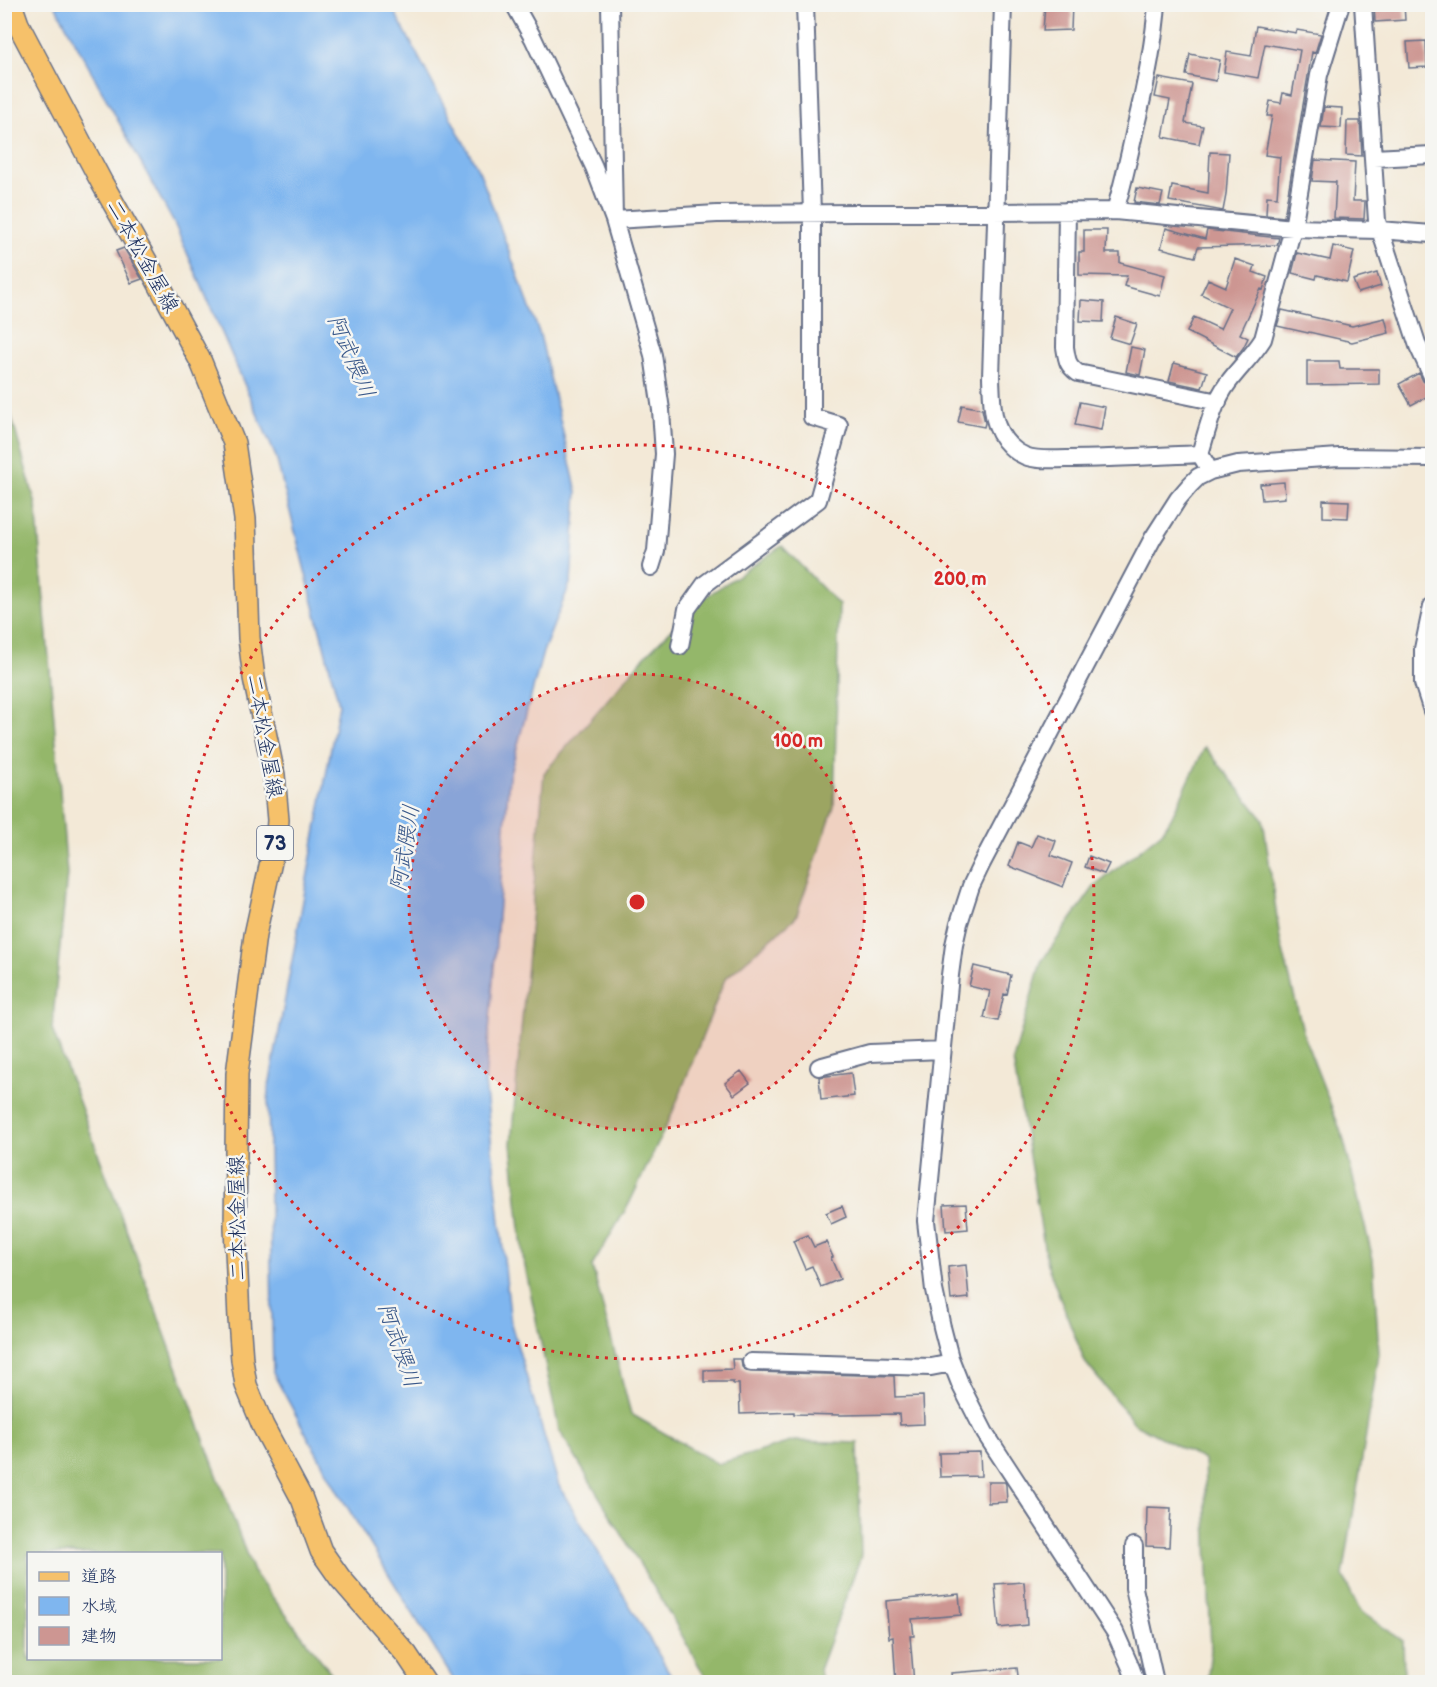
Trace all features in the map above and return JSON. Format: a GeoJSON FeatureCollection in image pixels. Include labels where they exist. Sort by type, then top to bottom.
{"type":"FeatureCollection","features":[{"type":"Feature","properties":{"kind":"main road","name":"二本松金屋線"},"geometry":{"type":"LineString","coordinates":[[11,4],[18,24],[102,183],[201,362],[234,443],[245,519],[247,618],[250,646],[254,678],[274,775],[278,820],[255,935],[237,1074],[235,1227],[242,1360],[246,1385],[262,1426],[302,1499],[321,1551],[347,1587],[407,1655],[425,1683]]}},
{"type":"Feature","properties":{"kind":"street"},"geometry":{"type":"LineString","coordinates":[[514,4],[594,167],[614,220],[653,355],[661,410],[664,454],[656,551],[651,567]]}},
{"type":"Feature","properties":{"kind":"street"},"geometry":{"type":"LineString","coordinates":[[610,4],[614,220]]}},
{"type":"Feature","properties":{"kind":"street"},"geometry":{"type":"LineString","coordinates":[[680,646],[687,609],[705,584],[818,500],[839,425],[812,417],[812,213],[805,4]]}},
{"type":"Feature","properties":{"kind":"street"},"geometry":{"type":"LineString","coordinates":[[1003,4],[991,377],[993,414],[1002,438],[1026,457],[1045,459],[1200,454]]}},
{"type":"Feature","properties":{"kind":"street"},"geometry":{"type":"LineString","coordinates":[[1115,211],[1122,190],[1148,75],[1157,4]]}},
{"type":"Feature","properties":{"kind":"street"},"geometry":{"type":"LineString","coordinates":[[1210,471],[1200,454],[1218,402],[1227,385],[1254,354],[1263,339],[1293,228],[1319,75],[1341,4]]}},
{"type":"Feature","properties":{"kind":"street"},"geometry":{"type":"LineString","coordinates":[[1363,4],[1377,221],[1418,346],[1432,376]]}},
{"type":"Feature","properties":{"kind":"street"},"geometry":{"type":"LineString","coordinates":[[1374,159],[1432,155]]}},
{"type":"Feature","properties":{"kind":"street"},"geometry":{"type":"LineString","coordinates":[[1067,211],[1065,347],[1071,368],[1078,373],[1218,402]]}},
{"type":"Feature","properties":{"kind":"street"},"geometry":{"type":"LineString","coordinates":[[614,220],[717,214],[1115,211],[1293,228],[1432,234]]}},
{"type":"Feature","properties":{"kind":"street"},"geometry":{"type":"LineString","coordinates":[[1136,1683],[1115,1632],[986,1432],[961,1386],[952,1363],[934,1290],[926,1221],[954,945],[968,895],[982,863],[1165,517],[1190,485],[1198,477],[1210,471],[1238,464],[1309,458],[1432,458]]}},
{"type":"Feature","properties":{"kind":"street"},"geometry":{"type":"LineString","coordinates":[[1432,606],[1423,649],[1423,683],[1432,711]]}},
{"type":"Feature","properties":{"kind":"street"},"geometry":{"type":"LineString","coordinates":[[819,1067],[870,1053],[942,1050]]}},
{"type":"Feature","properties":{"kind":"street"},"geometry":{"type":"LineString","coordinates":[[751,1362],[931,1367],[952,1363]]}},
{"type":"Feature","properties":{"kind":"street"},"geometry":{"type":"LineString","coordinates":[[1134,1546],[1134,1588],[1155,1683]]}},
{"type":"Feature","properties":{"kind":"green space"},"geometry":{"type":"Polygon","coordinates":[[[4,390],[36,505],[67,874],[52,1029],[253,1572],[338,1682],[5,1682],[4,390]]]}},
{"type":"Feature","properties":{"kind":"green space"},"geometry":{"type":"Polygon","coordinates":[[[782,546],[839,605],[834,807],[796,917],[725,979],[674,1109],[629,1204],[592,1266],[631,1414],[718,1464],[794,1441],[858,1443],[861,1556],[819,1670],[823,1682],[708,1682],[559,1430],[523,1257],[511,1144],[544,773],[647,654],[701,600],[782,546]]]}},
{"type":"Feature","properties":{"kind":"green space"},"geometry":{"type":"Polygon","coordinates":[[[1205,747],[1263,819],[1280,939],[1305,1039],[1343,1137],[1373,1259],[1379,1354],[1343,1576],[1360,1611],[1403,1641],[1404,1672],[1396,1682],[1207,1682],[1211,1650],[1204,1460],[1135,1424],[1085,1362],[1047,1264],[1013,1060],[1041,962],[1094,887],[1162,832],[1205,747]]]}},
{"type":"Feature","properties":{"kind":"water","name":"阿武隈川"},"geometry":{"type":"Polygon","coordinates":[[[55,5],[391,5],[480,173],[540,335],[577,492],[571,581],[543,652],[509,777],[485,1083],[511,1324],[559,1486],[675,1682],[455,1682],[338,1492],[273,1373],[268,1092],[339,704],[276,457],[175,225],[55,5]]]}},
{"type":"Feature","properties":{"kind":"building"},"geometry":{"type":"Polygon","coordinates":[[[1045,4],[1072,4],[1071,30],[1043,31],[1045,4]]]}},
{"type":"Feature","properties":{"kind":"building"},"geometry":{"type":"Polygon","coordinates":[[[1374,4],[1404,4],[1405,20],[1375,22],[1374,4]]]}},
{"type":"Feature","properties":{"kind":"building"},"geometry":{"type":"Polygon","coordinates":[[[1256,26],[1296,33],[1297,30],[1321,34],[1315,53],[1312,52],[1284,217],[1266,215],[1267,196],[1277,197],[1280,157],[1265,155],[1272,116],[1267,116],[1270,101],[1281,103],[1283,93],[1292,95],[1300,50],[1265,44],[1258,78],[1224,72],[1227,52],[1251,56],[1256,26]]]}},
{"type":"Feature","properties":{"kind":"building"},"geometry":{"type":"Polygon","coordinates":[[[1426,41],[1427,67],[1409,68],[1407,42],[1426,41]]]}},
{"type":"Feature","properties":{"kind":"building"},"geometry":{"type":"Polygon","coordinates":[[[1190,54],[1220,60],[1216,81],[1186,75],[1190,54]]]}},
{"type":"Feature","properties":{"kind":"building"},"geometry":{"type":"Polygon","coordinates":[[[1159,78],[1192,84],[1185,123],[1203,126],[1199,144],[1163,137],[1170,100],[1155,97],[1159,78]]]}},
{"type":"Feature","properties":{"kind":"building"},"geometry":{"type":"Polygon","coordinates":[[[1324,107],[1342,108],[1341,128],[1321,127],[1324,107]]]}},
{"type":"Feature","properties":{"kind":"building"},"geometry":{"type":"Polygon","coordinates":[[[1347,121],[1360,121],[1362,156],[1346,155],[1347,121]]]}},
{"type":"Feature","properties":{"kind":"building"},"geometry":{"type":"Polygon","coordinates":[[[1210,152],[1229,153],[1223,211],[1169,201],[1172,186],[1208,193],[1210,152]]]}},
{"type":"Feature","properties":{"kind":"building"},"geometry":{"type":"Polygon","coordinates":[[[1315,160],[1355,162],[1353,201],[1365,201],[1364,219],[1334,218],[1336,182],[1312,181],[1315,160]]]}},
{"type":"Feature","properties":{"kind":"building"},"geometry":{"type":"Polygon","coordinates":[[[1137,188],[1163,193],[1160,205],[1134,202],[1137,188]]]}},
{"type":"Feature","properties":{"kind":"building"},"geometry":{"type":"Polygon","coordinates":[[[1166,228],[1205,239],[1207,230],[1279,238],[1277,245],[1198,247],[1195,257],[1161,248],[1166,228]]]}},
{"type":"Feature","properties":{"kind":"building"},"geometry":{"type":"Polygon","coordinates":[[[1084,230],[1107,230],[1106,253],[1120,253],[1120,263],[1165,275],[1160,296],[1124,286],[1127,276],[1079,275],[1079,252],[1084,252],[1084,230]]]}},
{"type":"Feature","properties":{"kind":"building"},"geometry":{"type":"Polygon","coordinates":[[[1333,246],[1354,251],[1347,282],[1317,275],[1316,279],[1292,273],[1297,253],[1330,260],[1333,246]]]}},
{"type":"Feature","properties":{"kind":"building"},"geometry":{"type":"Polygon","coordinates":[[[124,248],[142,279],[131,283],[116,251],[124,248]]]}},
{"type":"Feature","properties":{"kind":"building"},"geometry":{"type":"Polygon","coordinates":[[[1235,259],[1255,266],[1253,272],[1267,277],[1263,290],[1261,289],[1240,334],[1248,338],[1236,357],[1187,332],[1194,317],[1220,329],[1230,308],[1201,294],[1208,279],[1226,287],[1235,259]]]}},
{"type":"Feature","properties":{"kind":"building"},"geometry":{"type":"Polygon","coordinates":[[[1377,273],[1381,286],[1358,293],[1353,280],[1377,273]]]}},
{"type":"Feature","properties":{"kind":"building"},"geometry":{"type":"Polygon","coordinates":[[[1081,300],[1104,302],[1103,322],[1080,321],[1081,300]]]}},
{"type":"Feature","properties":{"kind":"building"},"geometry":{"type":"Polygon","coordinates":[[[1282,310],[1352,326],[1385,318],[1389,333],[1352,342],[1308,333],[1277,326],[1282,310]]]}},
{"type":"Feature","properties":{"kind":"building"},"geometry":{"type":"Polygon","coordinates":[[[1116,317],[1137,324],[1130,344],[1110,338],[1116,317]]]}},
{"type":"Feature","properties":{"kind":"building"},"geometry":{"type":"Polygon","coordinates":[[[1131,347],[1145,350],[1140,375],[1126,372],[1131,347]]]}},
{"type":"Feature","properties":{"kind":"building"},"geometry":{"type":"Polygon","coordinates":[[[1307,361],[1339,361],[1340,369],[1379,369],[1379,384],[1307,385],[1307,361]]]}},
{"type":"Feature","properties":{"kind":"building"},"geometry":{"type":"Polygon","coordinates":[[[1174,363],[1207,372],[1202,388],[1169,381],[1174,363]]]}},
{"type":"Feature","properties":{"kind":"building"},"geometry":{"type":"Polygon","coordinates":[[[1419,373],[1432,394],[1411,405],[1399,384],[1419,373]]]}},
{"type":"Feature","properties":{"kind":"building"},"geometry":{"type":"Polygon","coordinates":[[[1080,402],[1105,407],[1101,430],[1075,425],[1080,402]]]}},
{"type":"Feature","properties":{"kind":"building"},"geometry":{"type":"Polygon","coordinates":[[[962,405],[982,409],[984,427],[958,422],[962,405]]]}},
{"type":"Feature","properties":{"kind":"building"},"geometry":{"type":"Polygon","coordinates":[[[1284,482],[1285,498],[1262,500],[1260,484],[1284,482]]]}},
{"type":"Feature","properties":{"kind":"building"},"geometry":{"type":"Polygon","coordinates":[[[1323,500],[1349,501],[1348,518],[1323,517],[1323,500]]]}},
{"type":"Feature","properties":{"kind":"building"},"geometry":{"type":"Polygon","coordinates":[[[1037,834],[1056,841],[1051,855],[1072,863],[1063,887],[1009,866],[1018,842],[1031,847],[1037,834]]]}},
{"type":"Feature","properties":{"kind":"building"},"geometry":{"type":"Polygon","coordinates":[[[1089,856],[1109,864],[1104,874],[1085,867],[1089,856]]]}},
{"type":"Feature","properties":{"kind":"building"},"geometry":{"type":"Polygon","coordinates":[[[974,966],[1011,975],[998,1021],[984,1018],[990,991],[969,986],[974,966]]]}},
{"type":"Feature","properties":{"kind":"building"},"geometry":{"type":"Polygon","coordinates":[[[741,1071],[750,1083],[734,1095],[725,1083],[741,1071]]]}},
{"type":"Feature","properties":{"kind":"building"},"geometry":{"type":"Polygon","coordinates":[[[851,1073],[854,1096],[821,1100],[819,1077],[851,1073]]]}},
{"type":"Feature","properties":{"kind":"building"},"geometry":{"type":"Polygon","coordinates":[[[966,1204],[968,1229],[946,1231],[944,1205],[966,1204]]]}},
{"type":"Feature","properties":{"kind":"building"},"geometry":{"type":"Polygon","coordinates":[[[842,1206],[846,1217],[831,1224],[826,1213],[842,1206]]]}},
{"type":"Feature","properties":{"kind":"building"},"geometry":{"type":"Polygon","coordinates":[[[808,1235],[814,1247],[826,1242],[840,1279],[821,1287],[812,1266],[805,1269],[793,1241],[808,1235]]]}},
{"type":"Feature","properties":{"kind":"building"},"geometry":{"type":"Polygon","coordinates":[[[966,1265],[969,1298],[951,1300],[948,1267],[966,1265]]]}},
{"type":"Feature","properties":{"kind":"building"},"geometry":{"type":"Polygon","coordinates":[[[732,1359],[741,1359],[742,1367],[751,1372],[894,1376],[895,1397],[923,1396],[924,1424],[900,1425],[899,1414],[842,1415],[794,1414],[794,1412],[740,1414],[739,1384],[704,1382],[704,1370],[733,1369],[732,1359]]]}},
{"type":"Feature","properties":{"kind":"building"},"geometry":{"type":"Polygon","coordinates":[[[980,1452],[981,1476],[940,1477],[939,1453],[980,1452]]]}},
{"type":"Feature","properties":{"kind":"building"},"geometry":{"type":"Polygon","coordinates":[[[988,1482],[1005,1482],[1007,1502],[988,1503],[988,1482]]]}},
{"type":"Feature","properties":{"kind":"building"},"geometry":{"type":"Polygon","coordinates":[[[1147,1507],[1171,1508],[1169,1547],[1146,1546],[1147,1507]]]}},
{"type":"Feature","properties":{"kind":"building"},"geometry":{"type":"Polygon","coordinates":[[[1024,1582],[1027,1625],[999,1628],[995,1584],[1024,1582]]]}},
{"type":"Feature","properties":{"kind":"building"},"geometry":{"type":"Polygon","coordinates":[[[959,1594],[961,1615],[912,1619],[914,1636],[910,1636],[914,1683],[896,1683],[893,1637],[889,1638],[886,1601],[959,1594]]]}},
{"type":"Feature","properties":{"kind":"building"},"geometry":{"type":"Polygon","coordinates":[[[1017,1668],[1019,1683],[952,1683],[951,1673],[1017,1668]]]}}]}
